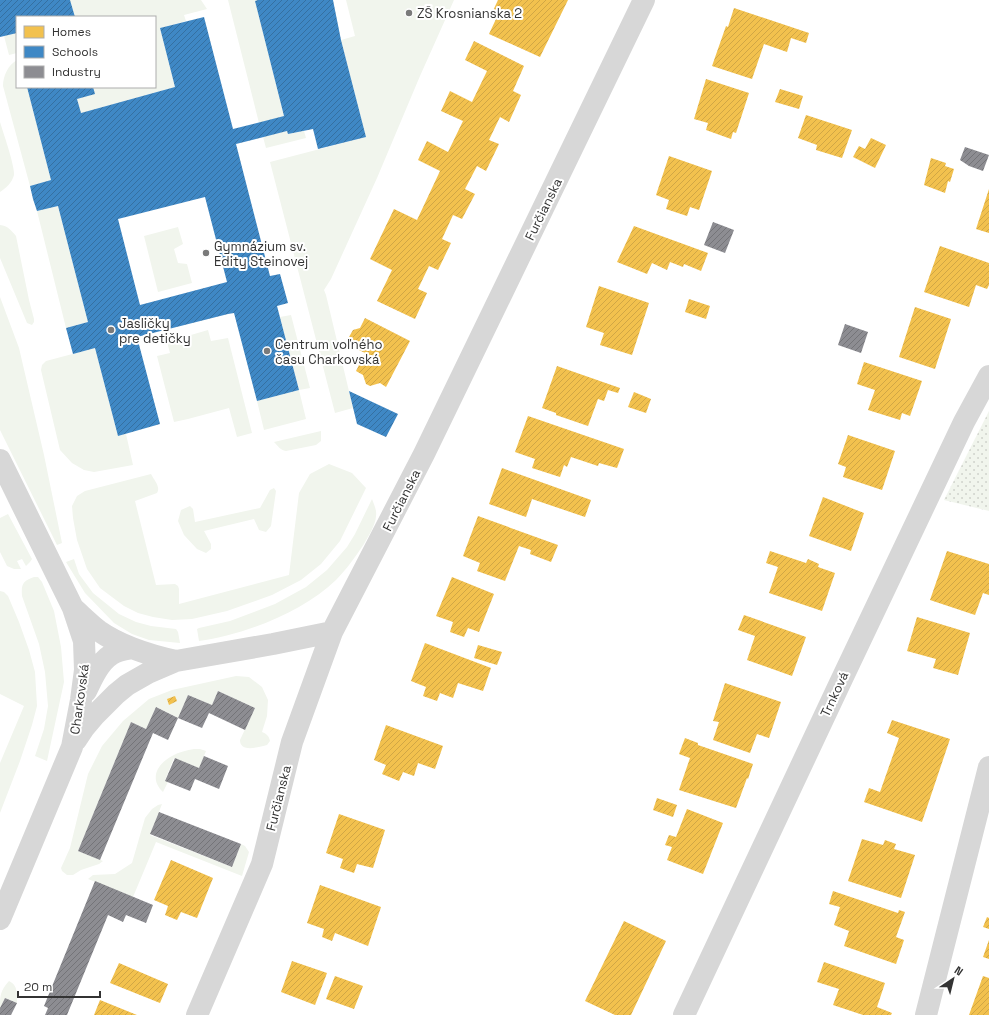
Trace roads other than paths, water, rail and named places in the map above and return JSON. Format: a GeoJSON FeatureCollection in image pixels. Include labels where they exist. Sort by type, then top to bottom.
{"type":"FeatureCollection","features":[{"type":"Feature","properties":{"kind":"street","name":"Furčianska"},"geometry":{"type":"LineString","coordinates":[[197,1015],[262,864],[292,742],[332,632],[424,454],[644,0]]}},
{"type":"Feature","properties":{"kind":"street","name":"Trnková"},"geometry":{"type":"LineString","coordinates":[[684,1015],[846,669],[964,422],[989,376]]}},
{"type":"Feature","properties":{"kind":"street","name":"Charkovská"},"geometry":{"type":"LineString","coordinates":[[0,460],[73,608],[84,642],[85,670],[82,700],[72,747],[0,919]]}},
{"type":"Feature","properties":{"kind":"street"},"geometry":{"type":"LineString","coordinates":[[73,608],[98,630],[119,642],[155,656],[176,661]]}},
{"type":"Feature","properties":{"kind":"street"},"geometry":{"type":"LineString","coordinates":[[72,747],[84,728],[116,694],[148,673],[176,661],[332,632]]}},
{"type":"Feature","properties":{"kind":"street"},"geometry":{"type":"LineString","coordinates":[[84,642],[99,667],[107,675],[118,680],[134,681]]}},
{"type":"Feature","properties":{"kind":"street"},"geometry":{"type":"LineString","coordinates":[[82,700],[102,662],[117,651],[132,648]]}},
{"type":"Feature","properties":{"kind":"street"},"geometry":{"type":"LineString","coordinates":[[926,1015],[989,767]]}},
{"type":"Feature","properties":{"kind":"place","name":"ZŠ Krosnianska 2"},"geometry":{"type":"Point","coordinates":[409,13]}},
{"type":"Feature","properties":{"kind":"place","name":"Gymnázium sv. Edity Steinovej"},"geometry":{"type":"Point","coordinates":[206,253]}},
{"type":"Feature","properties":{"kind":"place","name":"Jasličky pre detičky"},"geometry":{"type":"Point","coordinates":[111,330]}},
{"type":"Feature","properties":{"kind":"place","name":"Centrum voľného času Charkovská"},"geometry":{"type":"Point","coordinates":[267,351]}}]}
